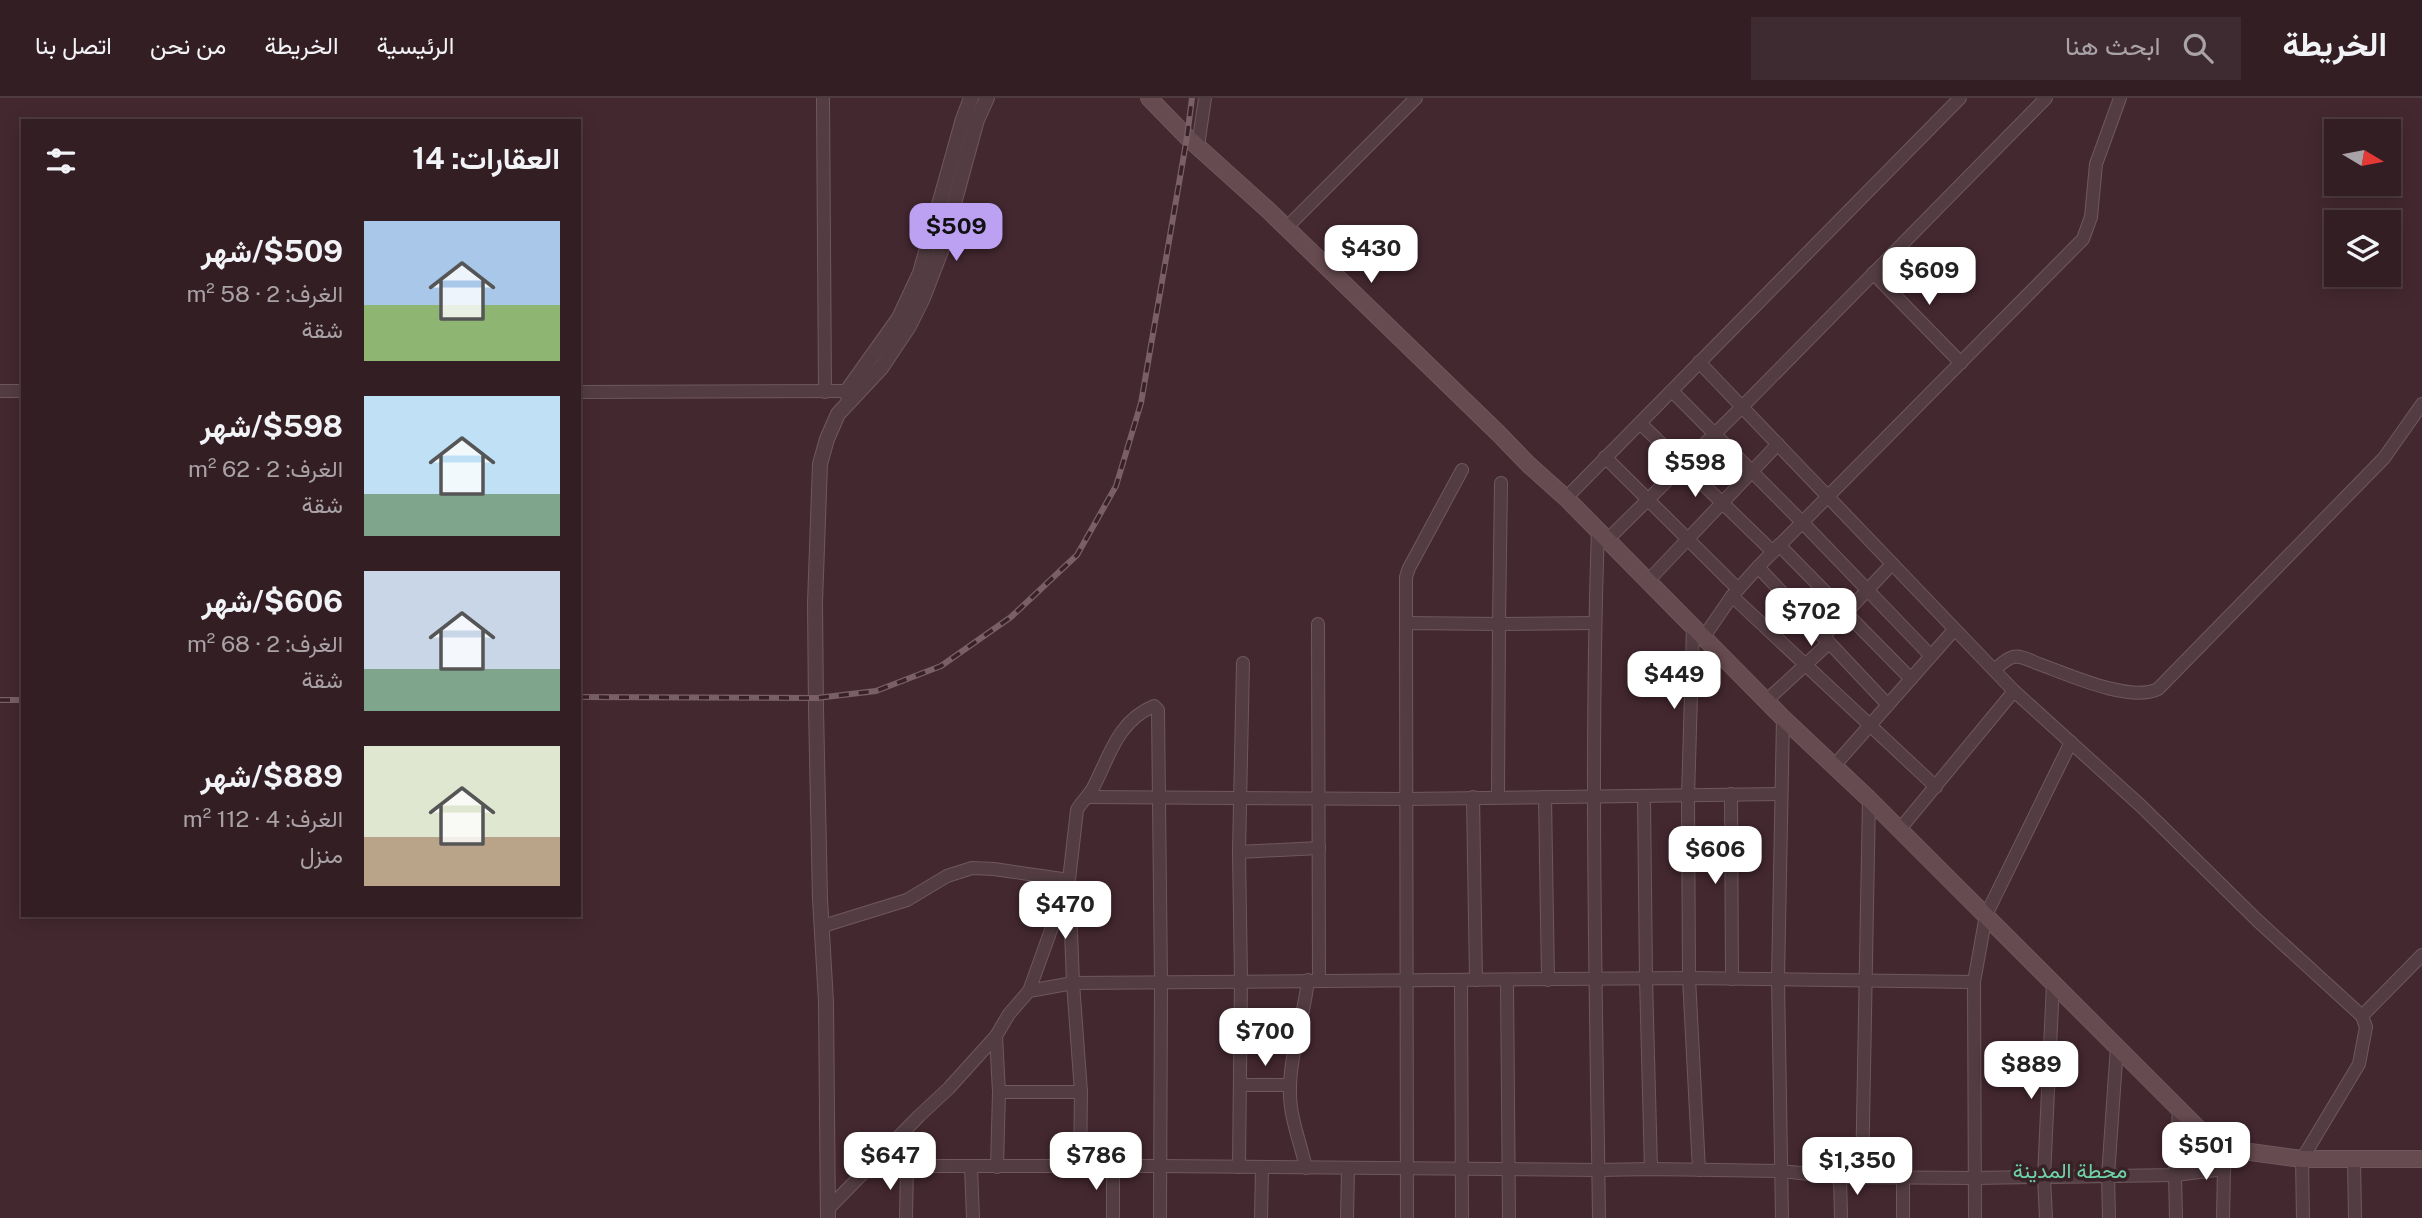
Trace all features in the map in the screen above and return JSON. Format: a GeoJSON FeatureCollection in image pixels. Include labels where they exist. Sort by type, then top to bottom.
{"type":"FeatureCollection","features":[{"type":"Feature","properties":{"kind":"main road"},"geometry":{"type":"LineString","coordinates":[[1149,98],[1566,498],[1783,718],[1900,829],[2211,1140],[2228,1149],[2302,1159],[2422,1159]]}},
{"type":"Feature","properties":{"kind":"street"},"geometry":{"type":"LineString","coordinates":[[824,98],[825,392]]}},
{"type":"Feature","properties":{"kind":"street"},"geometry":{"type":"LineString","coordinates":[[828,1214],[816,603],[820,464],[838,414],[899,318],[920,273],[971,98]]}},
{"type":"Feature","properties":{"kind":"street"},"geometry":{"type":"LineString","coordinates":[[848,396],[881,368],[923,299],[941,251],[977,120],[987,98]]}},
{"type":"Feature","properties":{"kind":"street"},"geometry":{"type":"LineString","coordinates":[[1198,146],[1205,98]]}},
{"type":"Feature","properties":{"kind":"street"},"geometry":{"type":"LineString","coordinates":[[1286,228],[1416,98]]}},
{"type":"Feature","properties":{"kind":"street"},"geometry":{"type":"LineString","coordinates":[[1566,498],[1960,98]]}},
{"type":"Feature","properties":{"kind":"street"},"geometry":{"type":"LineString","coordinates":[[1599,1218],[1594,797],[1595,623],[1602,535],[1647,500],[1742,407],[2046,98]]}},
{"type":"Feature","properties":{"kind":"street"},"geometry":{"type":"LineString","coordinates":[[1699,1170],[1689,978],[1688,796],[1698,633],[1802,522],[2083,240],[2091,217],[2096,164],[2120,98]]}},
{"type":"Feature","properties":{"kind":"street"},"geometry":{"type":"LineString","coordinates":[[1873,273],[1961,363]]}},
{"type":"Feature","properties":{"kind":"street"},"geometry":{"type":"LineString","coordinates":[[1699,362],[2014,691],[2141,806],[2362,1016],[2366,1027],[2359,1064],[2302,1159],[2303,1218]]}},
{"type":"Feature","properties":{"kind":"street"},"geometry":{"type":"LineString","coordinates":[[0,391],[21,391]]}},
{"type":"Feature","properties":{"kind":"street"},"geometry":{"type":"LineString","coordinates":[[1672,391],[1931,656]]}},
{"type":"Feature","properties":{"kind":"street"},"geometry":{"type":"LineString","coordinates":[[581,392],[825,392],[848,396]]}},
{"type":"Feature","properties":{"kind":"street"},"geometry":{"type":"LineString","coordinates":[[1995,669],[2008,659],[2021,657],[2085,681],[2123,690],[2144,694],[2158,689],[2385,458],[2422,404]]}},
{"type":"Feature","properties":{"kind":"street"},"geometry":{"type":"LineString","coordinates":[[1640,423],[1911,679]]}},
{"type":"Feature","properties":{"kind":"street"},"geometry":{"type":"LineString","coordinates":[[1647,582],[1778,444]]}},
{"type":"Feature","properties":{"kind":"street"},"geometry":{"type":"LineString","coordinates":[[1605,457],[1688,540],[1803,664],[1936,787]]}},
{"type":"Feature","properties":{"kind":"street"},"geometry":{"type":"LineString","coordinates":[[1407,1218],[1406,578],[1462,470]]}},
{"type":"Feature","properties":{"kind":"street"},"geometry":{"type":"LineString","coordinates":[[1498,797],[1501,483]]}},
{"type":"Feature","properties":{"kind":"street"},"geometry":{"type":"LineString","coordinates":[[1766,701],[1826,640],[1845,614],[1892,564]]}},
{"type":"Feature","properties":{"kind":"street"},"geometry":{"type":"LineString","coordinates":[[1758,567],[1888,705]]}},
{"type":"Feature","properties":{"kind":"street"},"geometry":{"type":"LineString","coordinates":[[1405,623],[1595,623]]}},
{"type":"Feature","properties":{"kind":"street"},"geometry":{"type":"LineString","coordinates":[[1306,1168],[1292,1112],[1290,1085],[1313,980],[1319,848],[1318,624]]}},
{"type":"Feature","properties":{"kind":"street"},"geometry":{"type":"LineString","coordinates":[[1835,766],[1954,630]]}},
{"type":"Feature","properties":{"kind":"street"},"geometry":{"type":"LineString","coordinates":[[1239,1167],[1243,663]]}},
{"type":"Feature","properties":{"kind":"street"},"geometry":{"type":"LineString","coordinates":[[1900,829],[2014,691]]}},
{"type":"Feature","properties":{"kind":"street"},"geometry":{"type":"LineString","coordinates":[[1080,1167],[1081,1092],[1069,880],[1077,810],[1087,797],[1115,741],[1130,723],[1154,706],[1158,712],[1160,799],[1160,1218]]}},
{"type":"Feature","properties":{"kind":"street"},"geometry":{"type":"LineString","coordinates":[[1782,1218],[1778,979],[1783,718]]}},
{"type":"Feature","properties":{"kind":"street"},"geometry":{"type":"LineString","coordinates":[[1975,1218],[1974,982],[1986,915],[2071,742]]}},
{"type":"Feature","properties":{"kind":"street"},"geometry":{"type":"LineString","coordinates":[[1731,794],[1732,979]]}},
{"type":"Feature","properties":{"kind":"street"},"geometry":{"type":"LineString","coordinates":[[1087,797],[1405,799],[1780,794]]}},
{"type":"Feature","properties":{"kind":"street"},"geometry":{"type":"LineString","coordinates":[[1474,797],[1476,980]]}},
{"type":"Feature","properties":{"kind":"street"},"geometry":{"type":"LineString","coordinates":[[1545,797],[1548,980]]}},
{"type":"Feature","properties":{"kind":"street"},"geometry":{"type":"LineString","coordinates":[[1644,797],[1651,1169]]}},
{"type":"Feature","properties":{"kind":"street"},"geometry":{"type":"LineString","coordinates":[[1862,1177],[1869,799]]}},
{"type":"Feature","properties":{"kind":"street"},"geometry":{"type":"LineString","coordinates":[[1240,852],[1319,848]]}},
{"type":"Feature","properties":{"kind":"street"},"geometry":{"type":"LineString","coordinates":[[823,926],[907,900],[947,876],[972,868],[1069,880]]}},
{"type":"Feature","properties":{"kind":"street"},"geometry":{"type":"LineString","coordinates":[[828,1214],[919,1116],[949,1088],[996,1036],[1009,1014],[1030,991],[1069,880]]}},
{"type":"Feature","properties":{"kind":"street"},"geometry":{"type":"LineString","coordinates":[[2362,1016],[2422,955]]}},
{"type":"Feature","properties":{"kind":"street"},"geometry":{"type":"LineString","coordinates":[[1030,991],[1073,983],[1241,980],[1689,978],[1974,982]]}},
{"type":"Feature","properties":{"kind":"street"},"geometry":{"type":"LineString","coordinates":[[1507,980],[1509,1218]]}},
{"type":"Feature","properties":{"kind":"street"},"geometry":{"type":"LineString","coordinates":[[1461,981],[1462,1218]]}},
{"type":"Feature","properties":{"kind":"street"},"geometry":{"type":"LineString","coordinates":[[2046,1218],[2044,1177],[2053,983]]}},
{"type":"Feature","properties":{"kind":"street"},"geometry":{"type":"LineString","coordinates":[[996,1036],[999,1092],[997,1167]]}},
{"type":"Feature","properties":{"kind":"street"},"geometry":{"type":"LineString","coordinates":[[2109,1218],[2108,1176],[2117,1046]]}},
{"type":"Feature","properties":{"kind":"street"},"geometry":{"type":"LineString","coordinates":[[1240,1085],[1290,1085]]}},
{"type":"Feature","properties":{"kind":"street"},"geometry":{"type":"LineString","coordinates":[[999,1092],[1081,1092]]}},
{"type":"Feature","properties":{"kind":"street"},"geometry":{"type":"LineString","coordinates":[[2176,1218],[2175,1175],[2179,1110]]}},
{"type":"Feature","properties":{"kind":"street"},"geometry":{"type":"LineString","coordinates":[[2223,1218],[2224,1169],[2228,1149]]}},
{"type":"Feature","properties":{"kind":"street"},"geometry":{"type":"LineString","coordinates":[[2354,1160],[2355,1218]]}},
{"type":"Feature","properties":{"kind":"street"},"geometry":{"type":"LineString","coordinates":[[871,1166],[1651,1169],[1780,1171],[1840,1177],[1974,1178],[2175,1175],[2224,1169]]}},
{"type":"Feature","properties":{"kind":"street"},"geometry":{"type":"LineString","coordinates":[[906,1218],[907,1166]]}},
{"type":"Feature","properties":{"kind":"street"},"geometry":{"type":"LineString","coordinates":[[971,1167],[973,1218]]}},
{"type":"Feature","properties":{"kind":"street"},"geometry":{"type":"LineString","coordinates":[[1113,1167],[1113,1218]]}},
{"type":"Feature","properties":{"kind":"street"},"geometry":{"type":"LineString","coordinates":[[1261,1218],[1262,1168]]}},
{"type":"Feature","properties":{"kind":"street"},"geometry":{"type":"LineString","coordinates":[[1348,1168],[1348,1218]]}},
{"type":"Feature","properties":{"kind":"street"},"geometry":{"type":"LineString","coordinates":[[1840,1177],[1841,1218]]}},
{"type":"Feature","properties":{"kind":"street"},"geometry":{"type":"LineString","coordinates":[[1903,1177],[1903,1218]]}},
{"type":"Feature","properties":{"kind":"railway"},"geometry":{"type":"LineString","coordinates":[[581,697],[817,698],[876,691],[941,666],[1011,617],[1077,555],[1116,486],[1141,403],[1192,98]]}},
{"type":"Feature","properties":{"kind":"railway"},"geometry":{"type":"LineString","coordinates":[[0,700],[21,700]]}},
{"type":"Feature","properties":{"kind":"district","name":"محطة المدينة"},"geometry":{"type":"Point","coordinates":[2070,1170]}}]}
